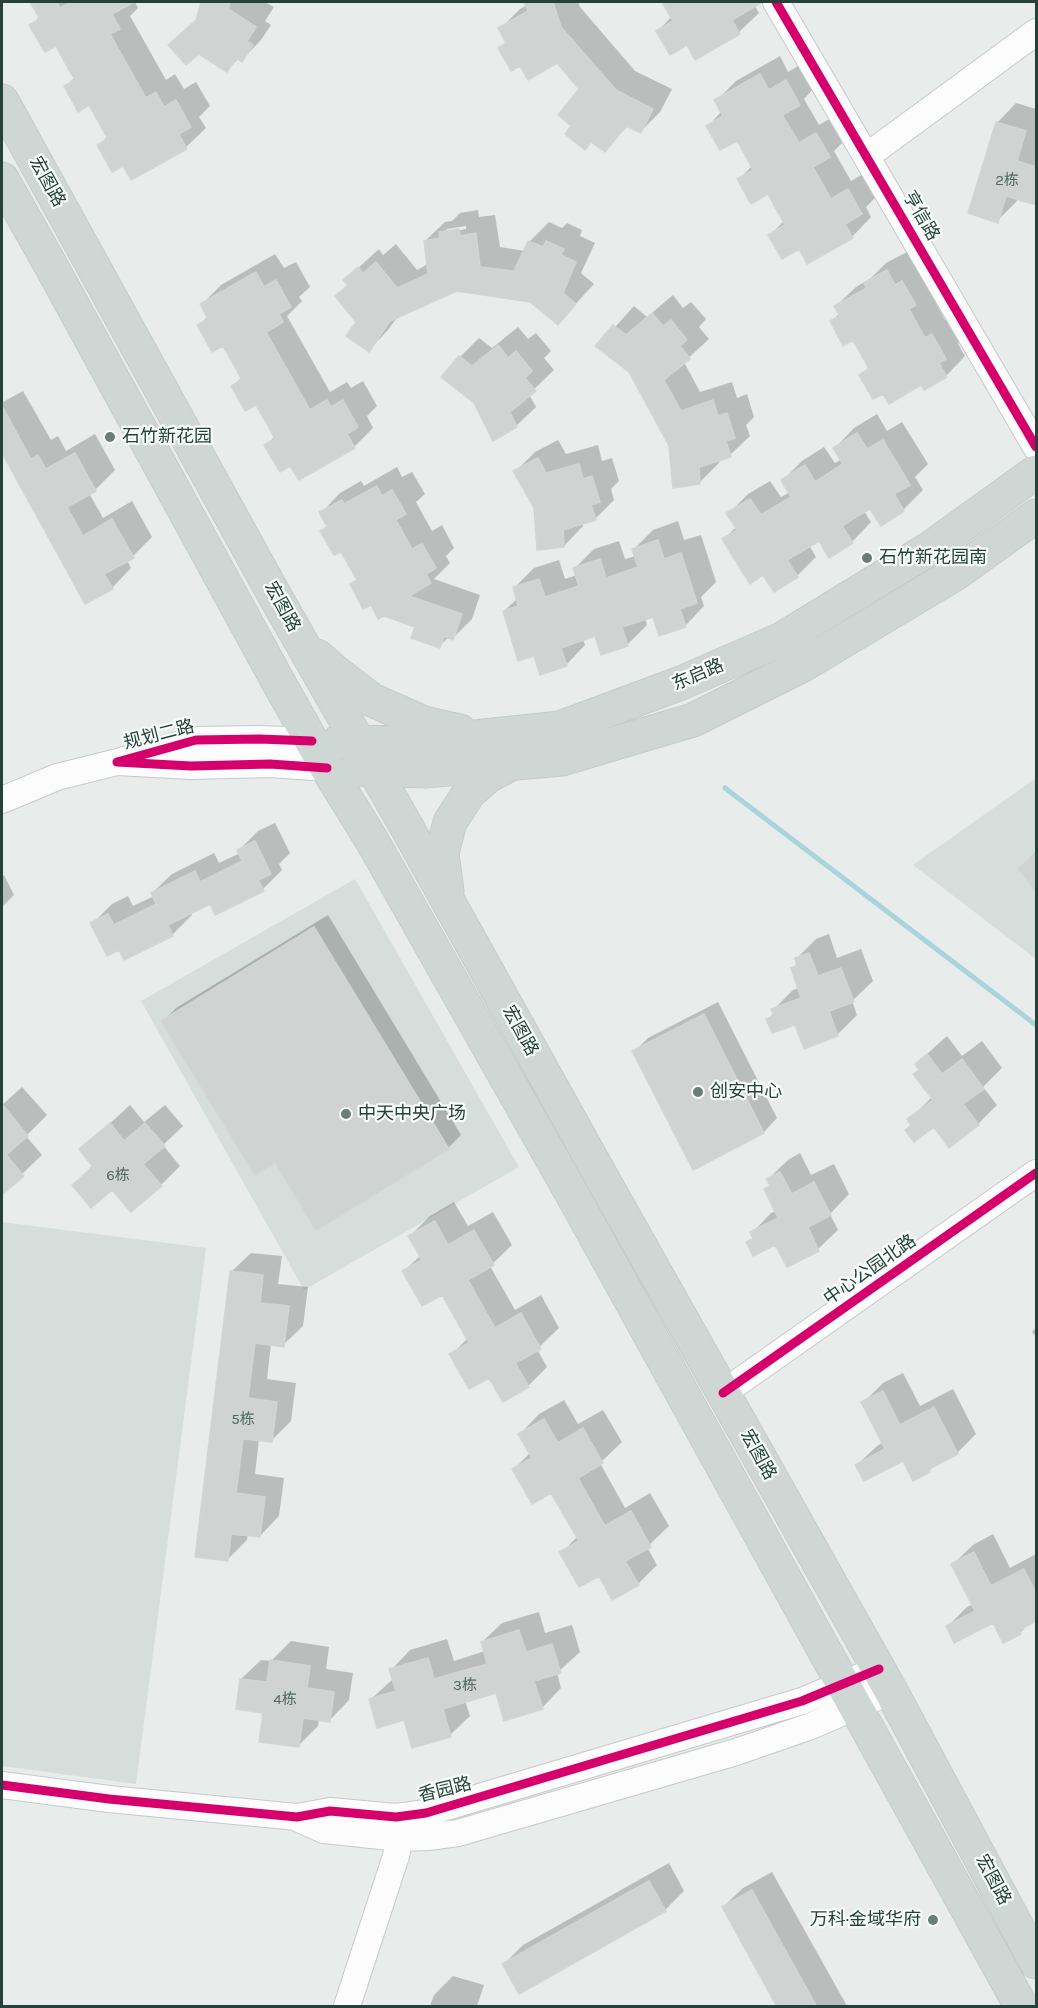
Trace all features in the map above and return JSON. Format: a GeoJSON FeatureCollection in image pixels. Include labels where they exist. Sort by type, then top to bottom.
{"type":"FeatureCollection","features":[{"type":"Feature","properties":{"kind":"main road","name":"宏图路"},"geometry":{"type":"LineString","coordinates":[[2,101],[299,638],[723,1393],[885,1680],[1028,1924],[1036,1962]]}},
{"type":"Feature","properties":{"kind":"main road","name":"宏图路"},"geometry":{"type":"LineString","coordinates":[[2,179],[320,754],[371,839],[548,1152],[1021,2007]]}},
{"type":"Feature","properties":{"kind":"main road","name":"东启路"},"geometry":{"type":"LineString","coordinates":[[365,756],[419,743],[560,728],[681,683],[782,639],[929,549],[1036,472]]}},
{"type":"Feature","properties":{"kind":"main road","name":"东启路"},"geometry":{"type":"LineString","coordinates":[[512,764],[562,759],[693,720],[803,666],[955,574],[1036,516]]}},
{"type":"Feature","properties":{"kind":"main road"},"geometry":{"type":"LineString","coordinates":[[299,638],[333,670],[372,700],[424,723],[485,736]]}},
{"type":"Feature","properties":{"kind":"main road","name":"规划二路"},"geometry":{"type":"LineString","coordinates":[[320,754],[365,756],[426,771],[512,764]]}},
{"type":"Feature","properties":{"kind":"main road"},"geometry":{"type":"LineString","coordinates":[[449,902],[442,853],[450,822],[469,793],[488,776],[512,764]]}},
{"type":"Feature","properties":{"kind":"street","name":"亨信路"},"geometry":{"type":"LineString","coordinates":[[777,2],[1036,447]]}},
{"type":"Feature","properties":{"kind":"street"},"geometry":{"type":"LineString","coordinates":[[867,156],[1036,32]]}},
{"type":"Feature","properties":{"kind":"street","name":"规划二路"},"geometry":{"type":"LineString","coordinates":[[2,800],[57,777],[117,762],[191,766],[270,764],[320,754]]}},
{"type":"Feature","properties":{"kind":"street","name":"中心公园北路"},"geometry":{"type":"LineString","coordinates":[[723,1393],[1036,1173]]}},
{"type":"Feature","properties":{"kind":"street","name":"香园路"},"geometry":{"type":"LineString","coordinates":[[2,1785],[109,1799],[297,1817],[324,1830],[398,1828],[426,1813],[792,1704],[850,1695],[885,1680]]}},
{"type":"Feature","properties":{"kind":"street"},"geometry":{"type":"LineString","coordinates":[[346,2007],[396,1856],[398,1828]]}},
{"type":"Feature","properties":{"kind":"shaded area"},"geometry":{"type":"Polygon","coordinates":[[[1036,778],[1036,959],[913,865],[1036,778]]]}},
{"type":"Feature","properties":{"kind":"shaded area","name":"中天中央广场"},"geometry":{"type":"Polygon","coordinates":[[[355,879],[519,1167],[304,1290],[141,1001],[355,879]]]}},
{"type":"Feature","properties":{"kind":"shaded area"},"geometry":{"type":"Polygon","coordinates":[[[2,1222],[206,1248],[136,1784],[2,1766],[2,1222]]]}},
{"type":"Feature","properties":{"kind":"building"},"geometry":{"type":"Polygon","coordinates":[[[30,2],[57,2],[60,8],[72,2],[134,2],[112,14],[120,29],[110,34],[146,98],[156,92],[164,107],[176,100],[191,127],[179,134],[187,149],[131,180],[123,166],[112,172],[97,145],[108,139],[89,105],[78,112],[64,86],[75,80],[56,46],[45,52],[29,25],[40,19],[30,2]]]}},
{"type":"Feature","properties":{"kind":"building"},"geometry":{"type":"Polygon","coordinates":[[[201,2],[230,2],[228,9],[256,27],[247,41],[253,45],[242,62],[236,58],[227,72],[199,54],[186,65],[168,45],[196,20],[201,2]]]}},
{"type":"Feature","properties":{"kind":"building"},"geometry":{"type":"Polygon","coordinates":[[[524,2],[553,2],[561,27],[616,90],[653,109],[641,133],[626,126],[605,152],[591,142],[585,150],[565,134],[571,126],[558,115],[579,89],[557,63],[528,80],[520,66],[511,71],[498,48],[506,43],[498,28],[528,11],[524,2]]]}},
{"type":"Feature","properties":{"kind":"building"},"geometry":{"type":"Polygon","coordinates":[[[662,2],[761,3],[732,20],[740,34],[695,60],[687,45],[670,55],[656,31],[673,21],[662,2]]]}},
{"type":"Feature","properties":{"kind":"building"},"geometry":{"type":"Polygon","coordinates":[[[760,74],[769,90],[786,80],[800,105],[782,115],[799,143],[816,133],[830,157],[813,167],[831,199],[848,189],[862,214],[845,224],[853,238],[807,264],[799,249],[782,259],[768,235],[785,225],[768,194],[751,204],[737,179],[753,170],[737,141],[720,150],[706,126],[723,116],[714,100],[760,74]]]}},
{"type":"Feature","properties":{"kind":"building"},"geometry":{"type":"Polygon","coordinates":[[[996,122],[1026,131],[1017,161],[1036,167],[1036,205],[1006,196],[998,223],[968,213],[996,122]]]}},
{"type":"Feature","properties":{"kind":"building"},"geometry":{"type":"Polygon","coordinates":[[[459,229],[460,236],[476,233],[480,267],[514,271],[528,241],[543,247],[546,241],[564,249],[561,255],[576,262],[563,293],[576,304],[558,325],[530,302],[457,291],[390,321],[369,352],[346,336],[356,322],[335,296],[348,285],[343,280],[358,267],[363,273],[376,262],[397,288],[413,281],[428,274],[424,241],[440,238],[439,232],[459,229]]]}},
{"type":"Feature","properties":{"kind":"building"},"geometry":{"type":"Polygon","coordinates":[[[887,270],[895,285],[902,281],[916,305],[909,309],[925,338],[932,334],[946,359],[939,363],[947,377],[924,390],[921,385],[889,404],[883,394],[873,399],[859,375],[869,369],[853,340],[843,346],[830,321],[840,316],[834,306],[867,288],[864,283],[887,270]]]}},
{"type":"Feature","properties":{"kind":"building"},"geometry":{"type":"Polygon","coordinates":[[[256,272],[264,287],[276,280],[291,307],[279,314],[283,322],[266,332],[310,410],[327,400],[331,407],[343,400],[358,427],[347,434],[355,448],[299,480],[290,466],[280,472],[264,445],[275,439],[267,424],[256,405],[245,411],[231,386],[242,380],[231,360],[223,346],[212,352],[197,325],[208,319],[200,304],[256,272]]]}},
{"type":"Feature","properties":{"kind":"building"},"geometry":{"type":"Polygon","coordinates":[[[652,313],[663,326],[671,320],[687,340],[680,346],[690,359],[664,380],[681,411],[713,400],[718,416],[727,413],[735,438],[726,441],[731,457],[699,467],[700,484],[673,488],[669,446],[629,372],[595,346],[613,325],[626,335],[652,313]]]}},
{"type":"Feature","properties":{"kind":"building"},"geometry":{"type":"Polygon","coordinates":[[[498,345],[508,358],[516,351],[532,371],[525,378],[536,391],[510,412],[517,427],[493,441],[474,403],[441,377],[459,356],[472,366],[498,345]]]}},
{"type":"Feature","properties":{"kind":"building"},"geometry":{"type":"Polygon","coordinates":[[[2,406],[31,459],[38,455],[46,469],[75,453],[96,491],[67,507],[83,536],[112,519],[134,558],[104,574],[113,589],[85,604],[2,453],[2,406]]]}},
{"type":"Feature","properties":{"kind":"building"},"geometry":{"type":"Polygon","coordinates":[[[857,433],[867,449],[883,440],[910,485],[894,494],[904,511],[881,526],[870,509],[856,517],[842,526],[853,543],[829,558],[819,541],[787,560],[798,577],[774,592],[763,575],[750,584],[722,539],[737,530],[726,513],[750,499],[761,515],[791,497],[781,480],[805,465],[815,482],[843,464],[833,448],[857,433]]]}},
{"type":"Feature","properties":{"kind":"building"},"geometry":{"type":"Polygon","coordinates":[[[538,458],[546,473],[579,464],[583,479],[592,476],[600,502],[591,505],[596,520],[563,530],[564,547],[537,550],[534,508],[513,471],[538,458]]]}},
{"type":"Feature","properties":{"kind":"building"},"geometry":{"type":"Polygon","coordinates":[[[377,486],[382,496],[392,490],[406,514],[396,520],[412,549],[422,544],[436,568],[426,574],[431,583],[409,596],[462,614],[453,640],[444,636],[440,648],[411,638],[415,627],[384,616],[378,619],[371,605],[363,609],[350,584],[357,580],[341,552],[334,555],[320,531],[327,527],[319,512],[342,500],[344,504],[377,486]]]}},
{"type":"Feature","properties":{"kind":"building"},"geometry":{"type":"Polygon","coordinates":[[[658,540],[664,559],[681,553],[697,603],[680,609],[686,627],[659,636],[653,617],[622,627],[628,646],[601,655],[595,636],[561,648],[567,666],[540,675],[534,656],[518,661],[503,611],[518,606],[513,587],[539,579],[545,597],[579,586],[573,568],[600,559],[606,578],[638,567],[632,549],[658,540]]]}},
{"type":"Feature","properties":{"kind":"building"},"geometry":{"type":"Polygon","coordinates":[[[255,841],[271,874],[258,880],[264,891],[215,915],[210,904],[168,925],[173,936],[124,960],[119,950],[107,956],[90,923],[108,914],[114,925],[156,904],[151,893],[195,871],[200,882],[242,861],[237,850],[255,841]]]}},
{"type":"Feature","properties":{"kind":"building"},"geometry":{"type":"Polygon","coordinates":[[[1036,854],[1036,892],[1018,868],[1036,854]]]}},
{"type":"Feature","properties":{"kind":"building"},"geometry":{"type":"Polygon","coordinates":[[[314,927],[449,1149],[316,1230],[275,1162],[255,1175],[161,1021],[314,927]]]}},
{"type":"Feature","properties":{"kind":"building"},"geometry":{"type":"Polygon","coordinates":[[[809,953],[818,976],[841,968],[854,1002],[829,1011],[838,1036],[804,1049],[795,1025],[772,1033],[766,1019],[774,1016],[771,1009],[801,998],[791,968],[797,966],[795,958],[809,953]]]}},
{"type":"Feature","properties":{"kind":"building","name":"创安中心"},"geometry":{"type":"Polygon","coordinates":[[[704,1014],[764,1133],[693,1170],[632,1051],[704,1014]]]}},
{"type":"Feature","properties":{"kind":"building"},"geometry":{"type":"Polygon","coordinates":[[[927,1054],[942,1074],[962,1059],[984,1089],[963,1104],[979,1125],[949,1148],[934,1127],[914,1142],[905,1130],[911,1125],[907,1119],[933,1100],[913,1074],[919,1070],[915,1064],[927,1054]]]}},
{"type":"Feature","properties":{"kind":"building"},"geometry":{"type":"Polygon","coordinates":[[[2,1104],[28,1136],[6,1155],[24,1176],[2,1195],[2,1104]]]}},
{"type":"Feature","properties":{"kind":"building"},"geometry":{"type":"Polygon","coordinates":[[[110,1123],[124,1141],[145,1123],[165,1146],[143,1164],[162,1186],[131,1212],[112,1190],[91,1208],[72,1185],[93,1167],[79,1149],[110,1123]]]}},
{"type":"Feature","properties":{"kind":"building"},"geometry":{"type":"Polygon","coordinates":[[[780,1172],[792,1194],[814,1182],[831,1215],[808,1227],[819,1251],[787,1267],[775,1245],[753,1256],[746,1242],[753,1239],[750,1232],[778,1218],[764,1189],[770,1186],[766,1179],[780,1172]]]}},
{"type":"Feature","properties":{"kind":"building"},"geometry":{"type":"Polygon","coordinates":[[[435,1221],[448,1245],[474,1230],[494,1265],[468,1280],[495,1328],[521,1313],[541,1349],[515,1363],[529,1387],[503,1402],[489,1378],[469,1389],[449,1354],[469,1343],[442,1295],[422,1306],[402,1271],[422,1260],[408,1236],[435,1221]]]}},
{"type":"Feature","properties":{"kind":"building"},"geometry":{"type":"Polygon","coordinates":[[[230,1271],[263,1275],[260,1303],[289,1306],[284,1347],[255,1343],[248,1398],[277,1402],[272,1442],[243,1439],[236,1493],[265,1497],[260,1537],[231,1534],[228,1561],[195,1557],[230,1271]]]}},
{"type":"Feature","properties":{"kind":"building"},"geometry":{"type":"Polygon","coordinates":[[[883,1391],[900,1425],[934,1407],[958,1454],[929,1469],[930,1472],[913,1481],[903,1461],[864,1481],[855,1465],[885,1449],[861,1402],[883,1391]]]}},
{"type":"Feature","properties":{"kind":"building"},"geometry":{"type":"Polygon","coordinates":[[[544,1419],[558,1443],[583,1428],[603,1463],[578,1478],[605,1526],[631,1511],[651,1547],[625,1561],[639,1585],[612,1600],[599,1576],[579,1587],[559,1552],[579,1541],[551,1493],[532,1504],[512,1469],[532,1458],[518,1434],[544,1419]]]}},
{"type":"Feature","properties":{"kind":"building"},"geometry":{"type":"Polygon","coordinates":[[[974,1552],[991,1586],[1024,1569],[1036,1593],[1036,1621],[1019,1630],[1021,1634],[1003,1643],[993,1623],[954,1643],[946,1626],[975,1611],[951,1564],[974,1552]]]}},
{"type":"Feature","properties":{"kind":"building"},"geometry":{"type":"Polygon","coordinates":[[[519,1630],[526,1652],[552,1644],[561,1673],[534,1681],[543,1709],[504,1721],[496,1693],[443,1709],[451,1737],[412,1748],[404,1720],[377,1728],[369,1699],[396,1691],[389,1669],[428,1658],[434,1679],[487,1664],[481,1642],[519,1630]]]}},
{"type":"Feature","properties":{"kind":"building"},"geometry":{"type":"Polygon","coordinates":[[[270,1660],[310,1666],[307,1688],[334,1692],[330,1722],[303,1718],[299,1747],[259,1742],[263,1713],[236,1709],[240,1679],[267,1682],[270,1660]]]}},
{"type":"Feature","properties":{"kind":"building"},"geometry":{"type":"Polygon","coordinates":[[[649,1881],[666,1911],[519,1994],[502,1964],[649,1881]]]}},
{"type":"Feature","properties":{"kind":"building"},"geometry":{"type":"Polygon","coordinates":[[[752,1890],[817,2007],[777,2007],[722,1907],[752,1890]]]}},
{"type":"Feature","properties":{"kind":"waterway"},"geometry":{"type":"LineString","coordinates":[[725,788],[1036,1025]]}},
{"type":"Feature","properties":{"kind":"cycle path"},"geometry":{"type":"LineString","coordinates":[[776,2],[1036,447]]}},
{"type":"Feature","properties":{"kind":"cycle path"},"geometry":{"type":"LineString","coordinates":[[312,741],[196,740],[117,762],[191,766],[270,764],[327,768]]}},
{"type":"Feature","properties":{"kind":"cycle path"},"geometry":{"type":"LineString","coordinates":[[723,1393],[1036,1173]]}},
{"type":"Feature","properties":{"kind":"cycle path"},"geometry":{"type":"LineString","coordinates":[[2,1785],[109,1799],[297,1817],[330,1811],[396,1817],[426,1813],[802,1701],[879,1669]]}},
{"type":"Feature","properties":{"kind":"place","name":"石竹新花园"},"geometry":{"type":"Point","coordinates":[110,437]}},
{"type":"Feature","properties":{"kind":"place","name":"石竹新花园南"},"geometry":{"type":"Point","coordinates":[867,558]}},
{"type":"Feature","properties":{"kind":"place","name":"创安中心"},"geometry":{"type":"Point","coordinates":[698,1092]}},
{"type":"Feature","properties":{"kind":"place","name":"中天中央广场"},"geometry":{"type":"Point","coordinates":[346,1114]}},
{"type":"Feature","properties":{"kind":"place","name":"万科·金域华府"},"geometry":{"type":"Point","coordinates":[933,1920]}}]}
